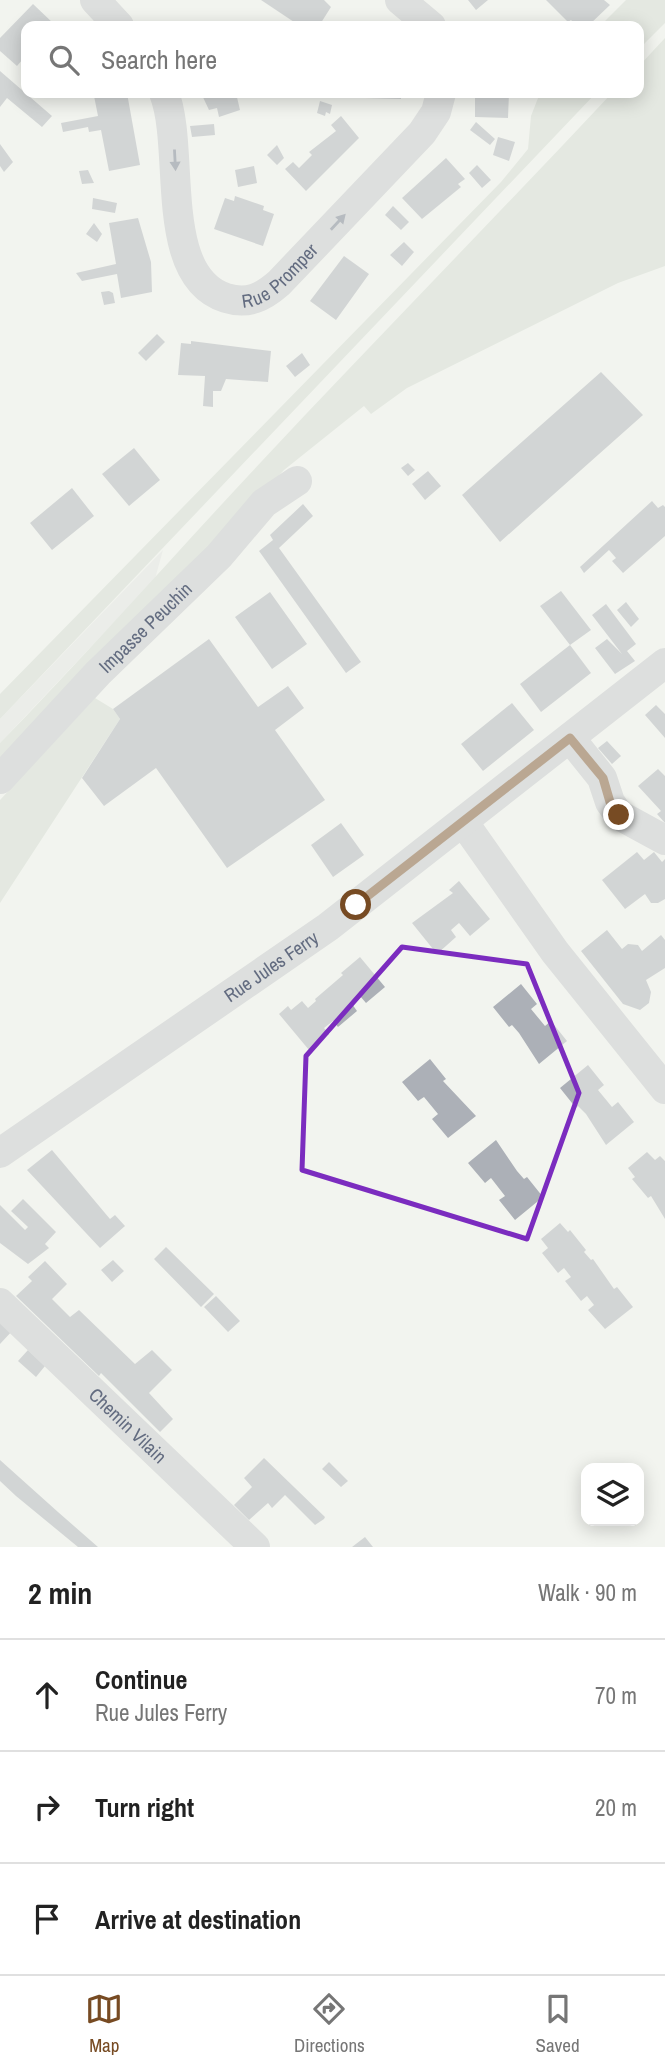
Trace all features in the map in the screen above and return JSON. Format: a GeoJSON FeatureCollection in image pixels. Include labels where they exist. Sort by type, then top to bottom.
{"type":"FeatureCollection","features":[{"type":"Feature","properties":{"kind":"street"},"geometry":{"type":"LineString","coordinates":[[95,0],[114,21]]}},
{"type":"Feature","properties":{"kind":"street"},"geometry":{"type":"LineString","coordinates":[[400,0],[425,21]]}},
{"type":"Feature","properties":{"kind":"street","name":"Rue Promper"},"geometry":{"type":"LineString","coordinates":[[165,98],[174,134],[181,238],[204,285],[238,302],[266,295],[279,284],[422,133],[436,112],[440,98]]}},
{"type":"Feature","properties":{"kind":"street","name":"Impasse Peuchin"},"geometry":{"type":"LineString","coordinates":[[0,779],[98,673],[219,556],[264,503],[296,481]]}},
{"type":"Feature","properties":{"kind":"street","name":"Rue Jules Ferry"},"geometry":{"type":"LineString","coordinates":[[0,1153],[328,927],[665,663]]}},
{"type":"Feature","properties":{"kind":"street"},"geometry":{"type":"LineString","coordinates":[[570,738],[603,778],[610,802],[619,815],[665,840]]}},
{"type":"Feature","properties":{"kind":"street"},"geometry":{"type":"LineString","coordinates":[[464,823],[555,952],[665,1089]]}},
{"type":"Feature","properties":{"kind":"street","name":"Chemin Vilain"},"geometry":{"type":"LineString","coordinates":[[0,1303],[255,1547]]}},
{"type":"Feature","properties":{"kind":"highlighted area"},"geometry":{"type":"Polygon","coordinates":[[[402,947],[527,964],[579,1093],[527,1239],[302,1170],[306,1056],[402,947]]]}},
{"type":"Feature","properties":{"kind":"shaded area"},"geometry":{"type":"Polygon","coordinates":[[[626,0],[665,0],[665,23],[644,44],[644,21],[605,21],[626,0]]]}},
{"type":"Feature","properties":{"kind":"shaded area"},"geometry":{"type":"Polygon","coordinates":[[[665,38],[665,266],[618,283],[407,388],[371,414],[364,406],[284,470],[182,580],[0,765],[0,743],[248,476],[607,98],[644,98],[644,61],[665,38]]]}},
{"type":"Feature","properties":{"kind":"shaded area"},"geometry":{"type":"Polygon","coordinates":[[[538,98],[591,98],[0,719],[0,694],[501,182],[528,149],[531,116],[538,98]]]}},
{"type":"Feature","properties":{"kind":"shaded area"},"geometry":{"type":"Polygon","coordinates":[[[163,550],[155,579],[0,743],[0,719],[163,550]]]}},
{"type":"Feature","properties":{"kind":"shaded area"},"geometry":{"type":"Polygon","coordinates":[[[95,698],[113,709],[120,719],[0,903],[0,800],[95,698]]]}},
{"type":"Feature","properties":{"kind":"building"},"geometry":{"type":"Polygon","coordinates":[[[261,0],[324,0],[331,7],[322,21],[292,21],[261,0]]]}},
{"type":"Feature","properties":{"kind":"building"},"geometry":{"type":"Polygon","coordinates":[[[468,0],[488,0],[476,10],[468,0]]]}},
{"type":"Feature","properties":{"kind":"building"},"geometry":{"type":"Polygon","coordinates":[[[546,0],[604,0],[610,5],[593,21],[567,21],[546,0]]]}},
{"type":"Feature","properties":{"kind":"building"},"geometry":{"type":"Polygon","coordinates":[[[33,4],[51,21],[21,21],[21,61],[17,66],[0,51],[0,38],[33,4]]]}},
{"type":"Feature","properties":{"kind":"building"},"geometry":{"type":"Polygon","coordinates":[[[0,71],[21,89],[21,98],[31,98],[52,116],[42,127],[7,98],[0,107],[0,71]]]}},
{"type":"Feature","properties":{"kind":"building"},"geometry":{"type":"Polygon","coordinates":[[[94,98],[128,98],[140,165],[109,171],[101,130],[89,132],[88,127],[63,132],[61,123],[98,116],[94,98]]]}},
{"type":"Feature","properties":{"kind":"building"},"geometry":{"type":"Polygon","coordinates":[[[203,98],[237,98],[240,110],[219,117],[217,108],[209,110],[203,98]]]}},
{"type":"Feature","properties":{"kind":"building"},"geometry":{"type":"Polygon","coordinates":[[[475,98],[509,98],[508,118],[475,117],[475,98]]]}},
{"type":"Feature","properties":{"kind":"building"},"geometry":{"type":"Polygon","coordinates":[[[320,101],[332,105],[330,114],[326,112],[325,116],[317,113],[320,101]]]}},
{"type":"Feature","properties":{"kind":"building"},"geometry":{"type":"Polygon","coordinates":[[[341,116],[359,138],[306,191],[285,169],[293,162],[299,168],[312,155],[309,152],[336,131],[331,125],[341,116]]]}},
{"type":"Feature","properties":{"kind":"building"},"geometry":{"type":"Polygon","coordinates":[[[476,122],[495,139],[490,145],[470,130],[476,122]]]}},
{"type":"Feature","properties":{"kind":"building"},"geometry":{"type":"Polygon","coordinates":[[[214,124],[215,135],[192,137],[190,126],[214,124]]]}},
{"type":"Feature","properties":{"kind":"building"},"geometry":{"type":"Polygon","coordinates":[[[498,137],[515,142],[509,161],[493,155],[498,137]]]}},
{"type":"Feature","properties":{"kind":"building"},"geometry":{"type":"Polygon","coordinates":[[[0,144],[13,162],[4,172],[0,166],[0,144]]]}},
{"type":"Feature","properties":{"kind":"building"},"geometry":{"type":"Polygon","coordinates":[[[277,145],[284,158],[277,165],[267,155],[277,145]]]}},
{"type":"Feature","properties":{"kind":"building"},"geometry":{"type":"Polygon","coordinates":[[[446,158],[465,179],[458,184],[461,187],[422,219],[402,198],[446,158]]]}},
{"type":"Feature","properties":{"kind":"building"},"geometry":{"type":"Polygon","coordinates":[[[477,165],[491,180],[482,188],[469,173],[477,165]]]}},
{"type":"Feature","properties":{"kind":"building"},"geometry":{"type":"Polygon","coordinates":[[[254,166],[257,183],[238,187],[235,170],[254,166]]]}},
{"type":"Feature","properties":{"kind":"building"},"geometry":{"type":"Polygon","coordinates":[[[88,170],[94,183],[82,184],[79,171],[88,170]]]}},
{"type":"Feature","properties":{"kind":"building"},"geometry":{"type":"Polygon","coordinates":[[[235,196],[264,206],[263,210],[274,214],[263,246],[214,229],[225,198],[234,201],[235,196]]]}},
{"type":"Feature","properties":{"kind":"building"},"geometry":{"type":"Polygon","coordinates":[[[93,198],[117,203],[115,213],[92,209],[93,198]]]}},
{"type":"Feature","properties":{"kind":"building"},"geometry":{"type":"Polygon","coordinates":[[[393,206],[409,222],[401,230],[385,215],[393,206]]]}},
{"type":"Feature","properties":{"kind":"building"},"geometry":{"type":"Polygon","coordinates":[[[138,218],[151,262],[152,292],[121,298],[117,274],[82,281],[76,273],[116,264],[109,223],[138,218]]]}},
{"type":"Feature","properties":{"kind":"building"},"geometry":{"type":"Polygon","coordinates":[[[94,223],[102,234],[97,242],[86,234],[94,223]]]}},
{"type":"Feature","properties":{"kind":"building"},"geometry":{"type":"Polygon","coordinates":[[[404,242],[414,252],[402,266],[390,255],[404,242]]]}},
{"type":"Feature","properties":{"kind":"building"},"geometry":{"type":"Polygon","coordinates":[[[344,256],[369,274],[336,320],[310,301],[344,256]]]}},
{"type":"Feature","properties":{"kind":"building"},"geometry":{"type":"Polygon","coordinates":[[[101,292],[113,293],[115,303],[104,305],[101,292]]]}},
{"type":"Feature","properties":{"kind":"building"},"geometry":{"type":"Polygon","coordinates":[[[157,334],[165,342],[146,361],[138,353],[157,334]]]}},
{"type":"Feature","properties":{"kind":"building"},"geometry":{"type":"Polygon","coordinates":[[[191,341],[271,351],[268,382],[226,379],[221,391],[213,391],[213,407],[203,406],[205,376],[178,375],[181,343],[191,344],[191,341]]]}},
{"type":"Feature","properties":{"kind":"building"},"geometry":{"type":"Polygon","coordinates":[[[302,353],[310,365],[295,377],[286,366],[302,353]]]}},
{"type":"Feature","properties":{"kind":"building"},"geometry":{"type":"Polygon","coordinates":[[[601,372],[643,415],[500,542],[462,495],[601,372]]]}},
{"type":"Feature","properties":{"kind":"building"},"geometry":{"type":"Polygon","coordinates":[[[134,448],[160,480],[129,506],[102,474],[134,448]]]}},
{"type":"Feature","properties":{"kind":"building"},"geometry":{"type":"Polygon","coordinates":[[[408,463],[415,470],[408,476],[401,468],[408,463]]]}},
{"type":"Feature","properties":{"kind":"building"},"geometry":{"type":"Polygon","coordinates":[[[428,471],[441,486],[425,500],[412,484],[428,471]]]}},
{"type":"Feature","properties":{"kind":"building"},"geometry":{"type":"Polygon","coordinates":[[[72,488],[94,516],[52,550],[30,523],[72,488]]]}},
{"type":"Feature","properties":{"kind":"building"},"geometry":{"type":"Polygon","coordinates":[[[652,501],[658,508],[663,505],[665,507],[665,536],[623,573],[612,561],[616,558],[609,550],[584,573],[580,567],[652,501]]]}},
{"type":"Feature","properties":{"kind":"building"},"geometry":{"type":"Polygon","coordinates":[[[303,504],[313,516],[279,548],[361,662],[346,673],[259,551],[273,540],[270,535],[303,504]]]}},
{"type":"Feature","properties":{"kind":"building"},"geometry":{"type":"Polygon","coordinates":[[[561,591],[591,630],[570,645],[540,606],[561,591]]]}},
{"type":"Feature","properties":{"kind":"building"},"geometry":{"type":"Polygon","coordinates":[[[270,592],[307,644],[272,669],[235,617],[270,592]]]}},
{"type":"Feature","properties":{"kind":"building"},"geometry":{"type":"Polygon","coordinates":[[[626,602],[639,619],[631,627],[617,610],[626,602]]]}},
{"type":"Feature","properties":{"kind":"building"},"geometry":{"type":"Polygon","coordinates":[[[606,604],[636,644],[627,651],[635,661],[615,674],[595,648],[607,639],[622,654],[592,615],[606,604]]]}},
{"type":"Feature","properties":{"kind":"building"},"geometry":{"type":"Polygon","coordinates":[[[209,639],[258,707],[288,686],[304,708],[275,730],[325,800],[227,868],[156,768],[104,806],[82,778],[120,719],[113,709],[209,639]]]}},
{"type":"Feature","properties":{"kind":"building"},"geometry":{"type":"Polygon","coordinates":[[[570,645],[591,673],[541,712],[520,684],[570,645]]]}},
{"type":"Feature","properties":{"kind":"building"},"geometry":{"type":"Polygon","coordinates":[[[512,703],[534,730],[483,771],[461,744],[512,703]]]}},
{"type":"Feature","properties":{"kind":"building"},"geometry":{"type":"Polygon","coordinates":[[[656,705],[665,714],[665,738],[645,715],[656,705]]]}},
{"type":"Feature","properties":{"kind":"building"},"geometry":{"type":"Polygon","coordinates":[[[607,741],[621,756],[612,764],[598,748],[607,741]]]}},
{"type":"Feature","properties":{"kind":"building"},"geometry":{"type":"Polygon","coordinates":[[[658,769],[665,776],[665,823],[657,814],[661,811],[638,786],[658,769]]]}},
{"type":"Feature","properties":{"kind":"building"},"geometry":{"type":"Polygon","coordinates":[[[341,823],[364,855],[333,877],[311,845],[341,823]]]}},
{"type":"Feature","properties":{"kind":"building"},"geometry":{"type":"Polygon","coordinates":[[[637,852],[644,860],[654,852],[662,862],[665,859],[665,899],[651,903],[645,894],[625,909],[602,880],[637,852]]]}},
{"type":"Feature","properties":{"kind":"building"},"geometry":{"type":"Polygon","coordinates":[[[459,881],[490,919],[470,936],[459,923],[451,930],[456,937],[437,954],[412,923],[453,893],[449,890],[459,881]]]}},
{"type":"Feature","properties":{"kind":"building"},"geometry":{"type":"Polygon","coordinates":[[[607,930],[622,949],[628,944],[638,945],[642,951],[661,935],[665,940],[665,968],[646,980],[651,992],[649,1003],[640,1010],[623,1004],[581,951],[607,930]]]}},
{"type":"Feature","properties":{"kind":"building"},"geometry":{"type":"Polygon","coordinates":[[[360,957],[385,987],[366,1003],[360,996],[352,1004],[357,1011],[338,1027],[333,1021],[324,1028],[329,1034],[309,1050],[279,1014],[288,1006],[291,1010],[302,1001],[308,1008],[360,957]]]}},
{"type":"Feature","properties":{"kind":"building"},"geometry":{"type":"Polygon","coordinates":[[[521,984],[537,1004],[531,1009],[545,1026],[551,1021],[567,1041],[539,1064],[519,1033],[512,1025],[509,1027],[493,1007],[521,984]]]}},
{"type":"Feature","properties":{"kind":"building"},"geometry":{"type":"Polygon","coordinates":[[[430,1059],[446,1079],[443,1081],[476,1116],[448,1138],[432,1119],[438,1114],[424,1097],[418,1101],[402,1082],[430,1059]]]}},
{"type":"Feature","properties":{"kind":"building"},"geometry":{"type":"Polygon","coordinates":[[[588,1065],[604,1085],[598,1090],[612,1107],[618,1102],[634,1122],[606,1145],[586,1114],[578,1106],[576,1108],[560,1088],[588,1065]]]}},
{"type":"Feature","properties":{"kind":"building"},"geometry":{"type":"Polygon","coordinates":[[[496,1140],[517,1171],[524,1179],[527,1177],[543,1197],[515,1220],[499,1200],[505,1196],[491,1178],[485,1183],[468,1163],[496,1140]]]}},
{"type":"Feature","properties":{"kind":"building"},"geometry":{"type":"Polygon","coordinates":[[[52,1150],[110,1219],[115,1215],[125,1226],[100,1248],[27,1170],[52,1150]]]}},
{"type":"Feature","properties":{"kind":"building"},"geometry":{"type":"Polygon","coordinates":[[[647,1152],[655,1160],[660,1156],[665,1161],[665,1219],[651,1196],[648,1198],[632,1179],[635,1177],[628,1168],[647,1152]]]}},
{"type":"Feature","properties":{"kind":"building"},"geometry":{"type":"Polygon","coordinates":[[[23,1199],[56,1232],[45,1244],[49,1248],[28,1264],[0,1243],[0,1205],[25,1230],[28,1227],[11,1211],[23,1199]]]}},
{"type":"Feature","properties":{"kind":"building"},"geometry":{"type":"Polygon","coordinates":[[[560,1223],[568,1232],[570,1230],[614,1289],[617,1287],[633,1307],[605,1329],[588,1310],[594,1305],[587,1296],[581,1301],[565,1281],[571,1277],[564,1268],[558,1273],[542,1253],[548,1248],[541,1239],[560,1223]]]}},
{"type":"Feature","properties":{"kind":"building"},"geometry":{"type":"Polygon","coordinates":[[[166,1247],[214,1294],[201,1307],[154,1259],[166,1247]]]}},
{"type":"Feature","properties":{"kind":"building"},"geometry":{"type":"Polygon","coordinates":[[[113,1260],[124,1271],[112,1282],[101,1270],[113,1260]]]}},
{"type":"Feature","properties":{"kind":"building"},"geometry":{"type":"Polygon","coordinates":[[[45,1261],[67,1284],[52,1299],[70,1317],[79,1310],[135,1364],[152,1350],[172,1370],[149,1393],[173,1419],[160,1432],[101,1373],[99,1376],[16,1296],[32,1281],[28,1277],[45,1261]]]}},
{"type":"Feature","properties":{"kind":"building"},"geometry":{"type":"Polygon","coordinates":[[[216,1296],[240,1321],[228,1332],[204,1307],[216,1296]]]}},
{"type":"Feature","properties":{"kind":"building"},"geometry":{"type":"Polygon","coordinates":[[[0,1316],[14,1329],[0,1344],[0,1316]]]}},
{"type":"Feature","properties":{"kind":"building"},"geometry":{"type":"Polygon","coordinates":[[[28,1350],[45,1366],[36,1377],[18,1361],[28,1350]]]}},
{"type":"Feature","properties":{"kind":"building"},"geometry":{"type":"Polygon","coordinates":[[[264,1458],[325,1517],[324,1519],[315,1525],[285,1495],[272,1508],[268,1503],[249,1520],[234,1505],[252,1487],[244,1478],[264,1458]]]}},
{"type":"Feature","properties":{"kind":"building"},"geometry":{"type":"Polygon","coordinates":[[[0,1460],[98,1547],[78,1547],[16,1496],[0,1481],[0,1460]]]}},
{"type":"Feature","properties":{"kind":"building"},"geometry":{"type":"Polygon","coordinates":[[[329,1462],[348,1481],[341,1487],[322,1469],[329,1462]]]}},
{"type":"Feature","properties":{"kind":"building"},"geometry":{"type":"Polygon","coordinates":[[[365,1537],[373,1547],[352,1547],[365,1537]]]}},
{"type":"Feature","properties":{"kind":"route"},"geometry":{"type":"LineString","coordinates":[[356,905],[570,738],[603,778],[610,802],[619,815]]}}]}
